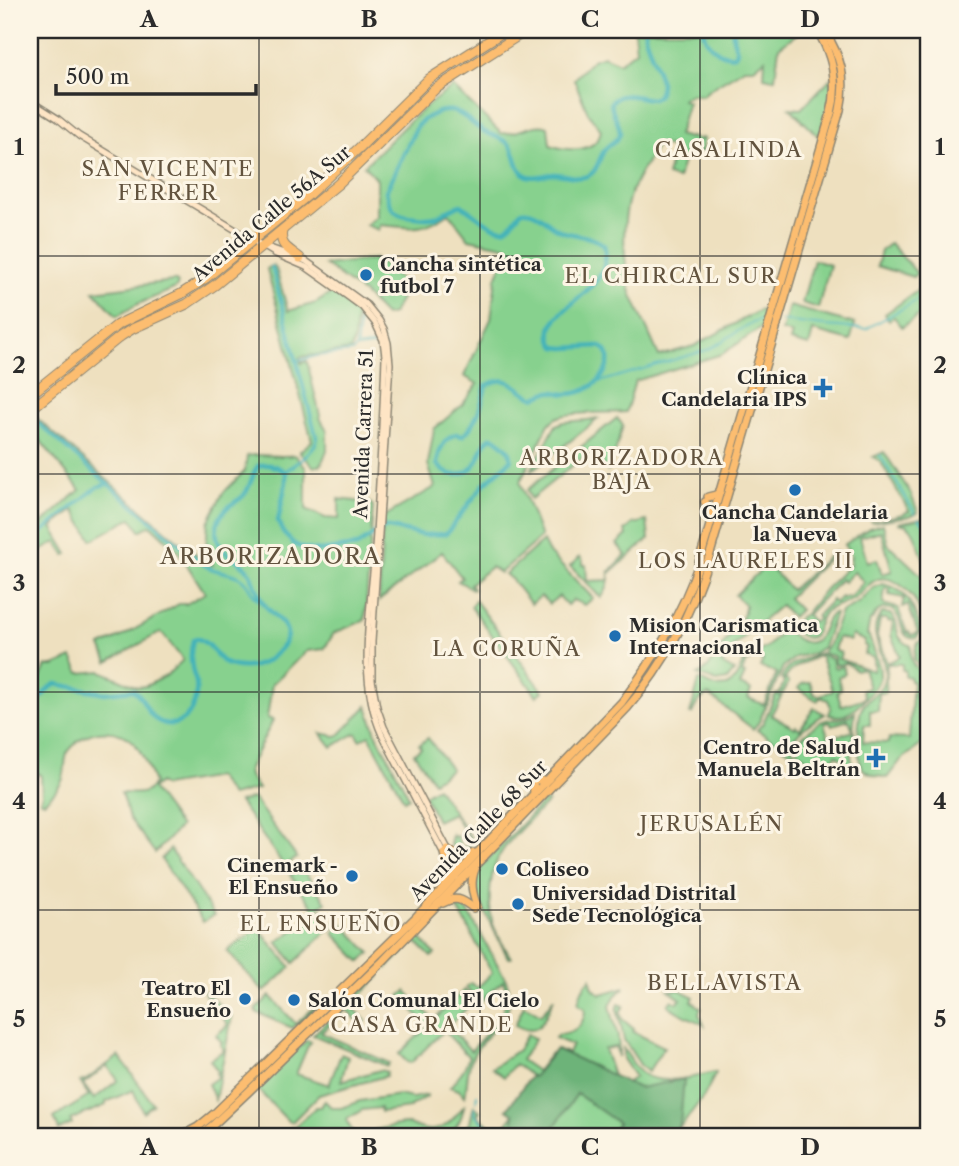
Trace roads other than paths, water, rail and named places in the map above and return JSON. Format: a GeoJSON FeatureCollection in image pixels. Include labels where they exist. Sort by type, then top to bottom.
{"type":"FeatureCollection","features":[{"type":"Feature","properties":{"kind":"highway","name":"Avenida Calle 56A Sur"},"geometry":{"type":"LineString","coordinates":[[361,150],[426,82],[506,30]]}},
{"type":"Feature","properties":{"kind":"highway","name":"Avenida Calle 56A Sur"},"geometry":{"type":"LineString","coordinates":[[30,411],[121,336],[194,300],[226,274],[427,90],[519,30]]}},
{"type":"Feature","properties":{"kind":"highway","name":"Avenida Calle 56A Sur"},"geometry":{"type":"LineString","coordinates":[[30,390],[114,322],[189,285],[216,265],[282,231],[354,169],[435,89],[526,30]]}},
{"type":"Feature","properties":{"kind":"highway","name":"Avenida Calle 56A Sur"},"geometry":{"type":"LineString","coordinates":[[30,405],[51,382],[110,330],[172,299],[257,243],[282,210],[329,171],[415,86],[431,72],[493,32]]}},
{"type":"Feature","properties":{"kind":"highway"},"geometry":{"type":"LineString","coordinates":[[463,70],[470,61]]}},
{"type":"Feature","properties":{"kind":"highway"},"geometry":{"type":"LineString","coordinates":[[415,86],[426,82]]}},
{"type":"Feature","properties":{"kind":"highway"},"geometry":{"type":"LineString","coordinates":[[354,169],[364,137]]}},
{"type":"Feature","properties":{"kind":"highway"},"geometry":{"type":"LineString","coordinates":[[282,210],[307,211]]}},
{"type":"Feature","properties":{"kind":"highway"},"geometry":{"type":"LineString","coordinates":[[282,231],[282,243],[302,261]]}},
{"type":"Feature","properties":{"kind":"highway"},"geometry":{"type":"LineString","coordinates":[[206,278],[216,265]]}},
{"type":"Feature","properties":{"kind":"highway","name":"Avenida Calle 56A Sur"},"geometry":{"type":"LineString","coordinates":[[30,396],[115,334],[168,309],[226,274]]}},
{"type":"Feature","properties":{"kind":"highway"},"geometry":{"type":"LineString","coordinates":[[155,318],[168,309]]}},
{"type":"Feature","properties":{"kind":"highway"},"geometry":{"type":"LineString","coordinates":[[114,322],[128,319]]}},
{"type":"Feature","properties":{"kind":"highway"},"geometry":{"type":"LineString","coordinates":[[54,370],[51,382],[70,377]]}},
{"type":"Feature","properties":{"kind":"main road"},"geometry":{"type":"LineString","coordinates":[[666,647],[692,604],[713,544],[834,100],[835,79],[832,62],[826,44],[817,30]]}},
{"type":"Feature","properties":{"kind":"main road"},"geometry":{"type":"LineString","coordinates":[[778,309],[842,99],[841,66],[824,30]]}},
{"type":"Feature","properties":{"kind":"main road"},"geometry":{"type":"LineString","coordinates":[[30,101],[79,136],[257,243],[302,261],[314,269]]}},
{"type":"Feature","properties":{"kind":"main road"},"geometry":{"type":"LineString","coordinates":[[302,261],[314,269]]}},
{"type":"Feature","properties":{"kind":"main road","name":"Avenida Carrera 51"},"geometry":{"type":"LineString","coordinates":[[314,269],[362,307],[380,332],[384,348],[372,680],[380,719],[459,877]]}},
{"type":"Feature","properties":{"kind":"main road","name":"Avenida Carrera 51"},"geometry":{"type":"LineString","coordinates":[[314,269],[359,299],[384,329],[390,356],[383,433]]}},
{"type":"Feature","properties":{"kind":"main road"},"geometry":{"type":"LineString","coordinates":[[666,647],[696,574],[775,320]]}},
{"type":"Feature","properties":{"kind":"main road"},"geometry":{"type":"LineString","coordinates":[[713,517],[707,500],[721,491]]}},
{"type":"Feature","properties":{"kind":"main road","name":"Avenida Carrera 51"},"geometry":{"type":"LineString","coordinates":[[377,547],[366,664],[377,724],[446,851]]}},
{"type":"Feature","properties":{"kind":"main road"},"geometry":{"type":"LineString","coordinates":[[683,605],[689,602],[692,604]]}},
{"type":"Feature","properties":{"kind":"main road"},"geometry":{"type":"LineString","coordinates":[[369,630],[372,642]]}},
{"type":"Feature","properties":{"kind":"main road","name":"Avenida Calle 68 Sur"},"geometry":{"type":"LineString","coordinates":[[181,1136],[214,1114],[443,889],[476,865],[656,670],[666,647]]}},
{"type":"Feature","properties":{"kind":"main road","name":"Avenida Calle 68 Sur"},"geometry":{"type":"LineString","coordinates":[[199,1136],[402,942],[436,907],[479,851],[625,704]]}},
{"type":"Feature","properties":{"kind":"main road"},"geometry":{"type":"LineString","coordinates":[[443,889],[448,871],[446,851],[464,856],[479,851]]}},
{"type":"Feature","properties":{"kind":"main road"},"geometry":{"type":"LineString","coordinates":[[436,907],[456,898],[475,907],[472,884],[476,865]]}},
{"type":"Feature","properties":{"kind":"main road"},"geometry":{"type":"LineString","coordinates":[[402,942],[400,938],[416,917]]}},
{"type":"Feature","properties":{"kind":"waterway"},"geometry":{"type":"LineString","coordinates":[[30,711],[48,689],[56,684],[105,693],[133,690],[155,719],[174,724],[189,714],[195,699],[196,682],[191,660],[193,640],[196,638],[207,644],[223,661],[233,666],[254,666],[273,656],[282,646],[287,632],[262,601],[248,571],[221,547],[216,532],[222,514],[244,495],[258,466],[273,466],[286,473],[278,521],[284,534],[294,544],[305,549],[320,551],[357,546],[384,528],[424,535],[446,534],[484,484],[510,461],[508,450],[493,437],[486,442],[478,460],[466,472],[451,474],[437,464],[445,442],[456,434],[462,436],[471,427],[478,414],[486,386],[501,380],[507,381],[535,398],[548,392],[580,392],[598,381],[608,363],[606,350],[599,346],[556,347],[551,334],[554,322],[598,278],[605,263],[604,245],[588,237],[561,231],[528,211],[522,211],[511,225],[501,229],[490,225],[461,205],[433,218],[399,214],[392,208],[386,191],[417,126],[442,111],[456,112],[485,132],[507,142],[512,147],[520,170],[527,175],[590,175],[605,150],[620,135],[611,102],[621,96],[653,99],[659,92],[661,83],[645,30]]}},
{"type":"Feature","properties":{"kind":"waterway"},"geometry":{"type":"LineString","coordinates":[[703,30],[714,49],[735,55],[737,51],[733,30]]}},
{"type":"Feature","properties":{"kind":"waterway"},"geometry":{"type":"LineString","coordinates":[[272,267],[317,439],[308,453],[285,472]]}},
{"type":"Feature","properties":{"kind":"waterway"},"geometry":{"type":"LineString","coordinates":[[781,321],[866,329],[929,291]]}},
{"type":"Feature","properties":{"kind":"waterway"},"geometry":{"type":"LineString","coordinates":[[297,361],[353,352],[356,348],[360,313]]}},
{"type":"Feature","properties":{"kind":"waterway"},"geometry":{"type":"LineString","coordinates":[[596,383],[707,350],[744,327],[768,319]]}},
{"type":"Feature","properties":{"kind":"waterway"},"geometry":{"type":"LineString","coordinates":[[356,348],[378,345]]}},
{"type":"Feature","properties":{"kind":"waterway"},"geometry":{"type":"LineString","coordinates":[[31,417],[204,565],[241,578],[264,603]]}},
{"type":"Feature","properties":{"kind":"waterway"},"geometry":{"type":"LineString","coordinates":[[880,455],[915,513]]}},
{"type":"Feature","properties":{"kind":"waterway"},"geometry":{"type":"LineString","coordinates":[[30,542],[97,487],[108,484]]}},
{"type":"Feature","properties":{"kind":"waterway"},"geometry":{"type":"LineString","coordinates":[[919,518],[929,530]]}},
{"type":"Feature","properties":{"kind":"waterway"},"geometry":{"type":"LineString","coordinates":[[476,1102],[477,1095]]}},
{"type":"Feature","properties":{"kind":"waterway"},"geometry":{"type":"LineString","coordinates":[[475,1106],[474,1113],[480,1120],[491,1130],[504,1136]]}},
{"type":"Feature","properties":{"kind":"place","name":"Cancha sintética futbol 7"},"geometry":{"type":"Point","coordinates":[366,275]}},
{"type":"Feature","properties":{"kind":"place","name":"Clínica Candelaria IPS"},"geometry":{"type":"Point","coordinates":[823,388]}},
{"type":"Feature","properties":{"kind":"place","name":"Cancha Candelaria la Nueva"},"geometry":{"type":"Point","coordinates":[795,490]}},
{"type":"Feature","properties":{"kind":"place","name":"Mision Carismatica Internacional"},"geometry":{"type":"Point","coordinates":[615,636]}},
{"type":"Feature","properties":{"kind":"place","name":"Centro de Salud Manuela Beltrán"},"geometry":{"type":"Point","coordinates":[876,758]}},
{"type":"Feature","properties":{"kind":"place","name":"Coliseo"},"geometry":{"type":"Point","coordinates":[502,869]}},
{"type":"Feature","properties":{"kind":"place","name":"Cinemark - El Ensueño"},"geometry":{"type":"Point","coordinates":[352,876]}},
{"type":"Feature","properties":{"kind":"place","name":"Universidad Distrital Sede Tecnológica"},"geometry":{"type":"Point","coordinates":[518,904]}},
{"type":"Feature","properties":{"kind":"place","name":"Teatro El Ensueño"},"geometry":{"type":"Point","coordinates":[245,999]}},
{"type":"Feature","properties":{"kind":"place","name":"Salón Comunal El Cielo"},"geometry":{"type":"Point","coordinates":[294,1000]}},
{"type":"Feature","properties":{"kind":"district","name":"CASALINDA"},"geometry":{"type":"Point","coordinates":[729,150]}},
{"type":"Feature","properties":{"kind":"district","name":"SAN VICENTE FERRER"},"geometry":{"type":"Point","coordinates":[168,181]}},
{"type":"Feature","properties":{"kind":"district","name":"EL CHIRCAL SUR"},"geometry":{"type":"Point","coordinates":[671,276]}},
{"type":"Feature","properties":{"kind":"district","name":"ARBORIZADORA BAJA"},"geometry":{"type":"Point","coordinates":[622,470]}},
{"type":"Feature","properties":{"kind":"district","name":"ARBORIZADORA"},"geometry":{"type":"Point","coordinates":[271,556]}},
{"type":"Feature","properties":{"kind":"district","name":"LOS LAURELES II"},"geometry":{"type":"Point","coordinates":[746,561]}},
{"type":"Feature","properties":{"kind":"district","name":"LA CORUÑA"},"geometry":{"type":"Point","coordinates":[507,649]}},
{"type":"Feature","properties":{"kind":"district","name":"JERUSALÉN"},"geometry":{"type":"Point","coordinates":[712,824]}},
{"type":"Feature","properties":{"kind":"district","name":"EL ENSUEÑO"},"geometry":{"type":"Point","coordinates":[321,924]}},
{"type":"Feature","properties":{"kind":"district","name":"BELLAVISTA"},"geometry":{"type":"Point","coordinates":[725,983]}},
{"type":"Feature","properties":{"kind":"district","name":"CASA GRANDE"},"geometry":{"type":"Point","coordinates":[422,1025]}}]}
